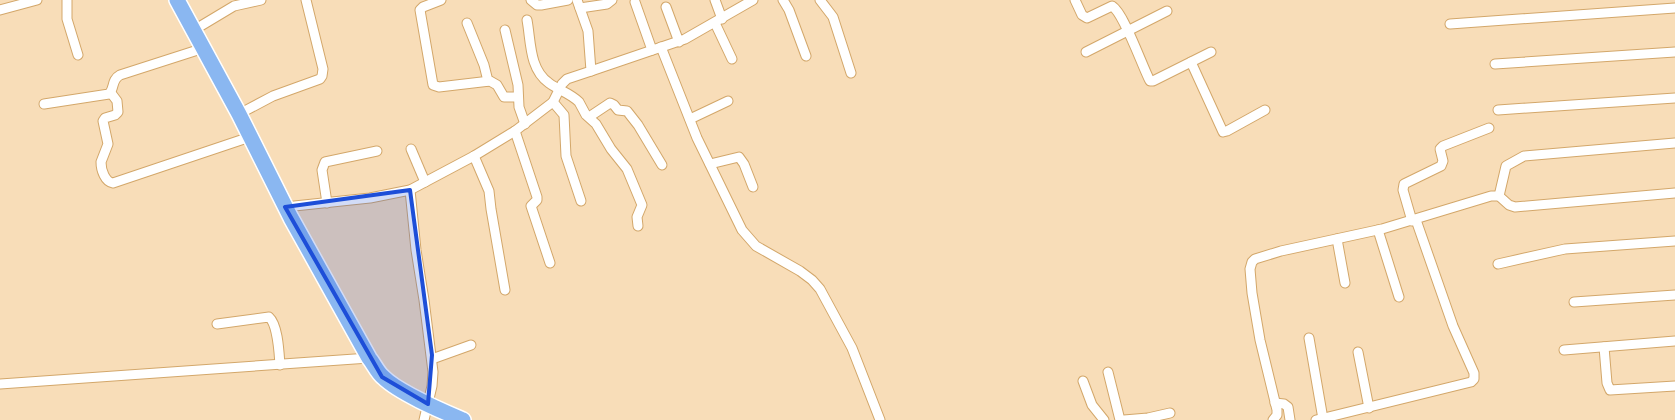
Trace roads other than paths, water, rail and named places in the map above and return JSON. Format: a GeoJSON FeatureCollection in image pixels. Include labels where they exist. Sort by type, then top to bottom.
{"type":"FeatureCollection","features":[{"type":"Feature","properties":{"kind":"highway"},"geometry":{"type":"LineString","coordinates":[[177,0],[239,114],[286,207],[369,358],[382,377],[392,385],[463,420]]}},
{"type":"Feature","properties":{"kind":"street"},"geometry":{"type":"LineString","coordinates":[[0,10],[37,0]]}},
{"type":"Feature","properties":{"kind":"street"},"geometry":{"type":"LineString","coordinates":[[67,0],[67,20],[78,55]]}},
{"type":"Feature","properties":{"kind":"street"},"geometry":{"type":"LineString","coordinates":[[194,30],[234,6],[261,0]]}},
{"type":"Feature","properties":{"kind":"street"},"geometry":{"type":"LineString","coordinates":[[239,114],[264,100],[311,83],[322,76],[323,70],[306,0]]}},
{"type":"Feature","properties":{"kind":"street"},"geometry":{"type":"LineString","coordinates":[[442,0],[420,10],[433,85],[439,87],[494,81],[504,97],[518,97]]}},
{"type":"Feature","properties":{"kind":"street"},"geometry":{"type":"LineString","coordinates":[[531,0],[537,5],[541,5],[568,0]]}},
{"type":"Feature","properties":{"kind":"street"},"geometry":{"type":"LineString","coordinates":[[590,71],[588,31],[579,4],[607,4],[612,0]]}},
{"type":"Feature","properties":{"kind":"street"},"geometry":{"type":"LineString","coordinates":[[715,0],[718,21],[732,59]]}},
{"type":"Feature","properties":{"kind":"street"},"geometry":{"type":"LineString","coordinates":[[286,207],[391,195],[410,190],[474,156],[525,124],[553,102],[566,79],[679,42],[753,0]]}},
{"type":"Feature","properties":{"kind":"street"},"geometry":{"type":"LineString","coordinates":[[783,0],[789,10],[806,56]]}},
{"type":"Feature","properties":{"kind":"street"},"geometry":{"type":"LineString","coordinates":[[820,0],[833,17],[851,72]]}},
{"type":"Feature","properties":{"kind":"street"},"geometry":{"type":"LineString","coordinates":[[1075,0],[1082,15],[1088,18],[1114,6],[1128,31],[1150,81],[1211,52]]}},
{"type":"Feature","properties":{"kind":"street"},"geometry":{"type":"LineString","coordinates":[[635,2],[652,50]]}},
{"type":"Feature","properties":{"kind":"street"},"geometry":{"type":"LineString","coordinates":[[666,7],[679,42]]}},
{"type":"Feature","properties":{"kind":"street"},"geometry":{"type":"LineString","coordinates":[[1450,24],[1675,8]]}},
{"type":"Feature","properties":{"kind":"street"},"geometry":{"type":"LineString","coordinates":[[1086,52],[1167,11]]}},
{"type":"Feature","properties":{"kind":"street"},"geometry":{"type":"LineString","coordinates":[[527,20],[531,50],[536,66],[545,80],[574,97],[596,124],[632,178],[642,205],[637,217],[638,226]]}},
{"type":"Feature","properties":{"kind":"street"},"geometry":{"type":"LineString","coordinates":[[467,23],[488,81]]}},
{"type":"Feature","properties":{"kind":"street"},"geometry":{"type":"LineString","coordinates":[[505,30],[518,85],[519,107],[525,124]]}},
{"type":"Feature","properties":{"kind":"street"},"geometry":{"type":"LineString","coordinates":[[661,47],[690,119],[742,230],[756,246],[800,271],[812,280],[820,290],[852,348],[880,420]]}},
{"type":"Feature","properties":{"kind":"street"},"geometry":{"type":"LineString","coordinates":[[204,48],[120,75],[114,80],[111,93],[118,103],[118,112],[105,118],[103,121],[108,144],[100,162],[106,180],[113,183],[250,137]]}},
{"type":"Feature","properties":{"kind":"street"},"geometry":{"type":"LineString","coordinates":[[1495,64],[1675,52]]}},
{"type":"Feature","properties":{"kind":"street"},"geometry":{"type":"LineString","coordinates":[[1191,62],[1223,132],[1265,110]]}},
{"type":"Feature","properties":{"kind":"street"},"geometry":{"type":"LineString","coordinates":[[44,104],[111,93]]}},
{"type":"Feature","properties":{"kind":"street"},"geometry":{"type":"LineString","coordinates":[[1498,110],[1675,98]]}},
{"type":"Feature","properties":{"kind":"street"},"geometry":{"type":"LineString","coordinates":[[690,119],[728,101]]}},
{"type":"Feature","properties":{"kind":"street"},"geometry":{"type":"LineString","coordinates":[[553,102],[564,115],[566,156],[581,201]]}},
{"type":"Feature","properties":{"kind":"street"},"geometry":{"type":"LineString","coordinates":[[588,116],[610,103],[618,110],[627,111],[638,125],[662,165]]}},
{"type":"Feature","properties":{"kind":"street"},"geometry":{"type":"LineString","coordinates":[[1309,338],[1320,419],[1437,391],[1474,379],[1474,373],[1453,326],[1403,190],[1404,184],[1441,166],[1443,161],[1440,149],[1443,146],[1489,128]]}},
{"type":"Feature","properties":{"kind":"street"},"geometry":{"type":"LineString","coordinates":[[515,131],[537,197],[537,200],[531,206],[550,263]]}},
{"type":"Feature","properties":{"kind":"street"},"geometry":{"type":"LineString","coordinates":[[1499,196],[1506,166],[1524,156],[1675,143]]}},
{"type":"Feature","properties":{"kind":"street"},"geometry":{"type":"LineString","coordinates":[[411,149],[425,182]]}},
{"type":"Feature","properties":{"kind":"street"},"geometry":{"type":"LineString","coordinates":[[327,203],[322,170],[325,162],[376,151]]}},
{"type":"Feature","properties":{"kind":"street"},"geometry":{"type":"LineString","coordinates":[[474,156],[489,191],[505,290]]}},
{"type":"Feature","properties":{"kind":"street"},"geometry":{"type":"LineString","coordinates":[[710,164],[739,157],[744,164],[753,187]]}},
{"type":"Feature","properties":{"kind":"street"},"geometry":{"type":"LineString","coordinates":[[410,190],[416,250],[432,359],[432,386],[424,420]]}},
{"type":"Feature","properties":{"kind":"street"},"geometry":{"type":"LineString","coordinates":[[1273,420],[1277,415],[1260,340],[1252,292],[1250,265],[1255,259],[1378,230],[1491,196],[1499,196],[1509,205],[1515,207],[1675,193]]}},
{"type":"Feature","properties":{"kind":"street"},"geometry":{"type":"LineString","coordinates":[[1378,230],[1399,297]]}},
{"type":"Feature","properties":{"kind":"street"},"geometry":{"type":"LineString","coordinates":[[1337,239],[1344,283]]}},
{"type":"Feature","properties":{"kind":"street"},"geometry":{"type":"LineString","coordinates":[[1498,264],[1564,249],[1675,241]]}},
{"type":"Feature","properties":{"kind":"street"},"geometry":{"type":"LineString","coordinates":[[1574,302],[1675,295]]}},
{"type":"Feature","properties":{"kind":"street"},"geometry":{"type":"LineString","coordinates":[[216,324],[269,316],[277,341],[280,365]]}},
{"type":"Feature","properties":{"kind":"street"},"geometry":{"type":"LineString","coordinates":[[1564,350],[1675,341]]}},
{"type":"Feature","properties":{"kind":"street"},"geometry":{"type":"LineString","coordinates":[[432,359],[471,345]]}},
{"type":"Feature","properties":{"kind":"street"},"geometry":{"type":"LineString","coordinates":[[1604,347],[1607,383],[1610,390],[1675,386]]}},
{"type":"Feature","properties":{"kind":"street"},"geometry":{"type":"LineString","coordinates":[[1358,352],[1369,408]]}},
{"type":"Feature","properties":{"kind":"street"},"geometry":{"type":"LineString","coordinates":[[0,384],[369,358]]}},
{"type":"Feature","properties":{"kind":"street"},"geometry":{"type":"LineString","coordinates":[[1108,372],[1120,420]]}},
{"type":"Feature","properties":{"kind":"street"},"geometry":{"type":"LineString","coordinates":[[1083,381],[1092,405],[1104,420]]}},
{"type":"Feature","properties":{"kind":"street"},"geometry":{"type":"LineString","coordinates":[[1275,403],[1284,404],[1288,407],[1290,420]]}},
{"type":"Feature","properties":{"kind":"street"},"geometry":{"type":"LineString","coordinates":[[1124,420],[1148,418],[1170,413]]}}]}
